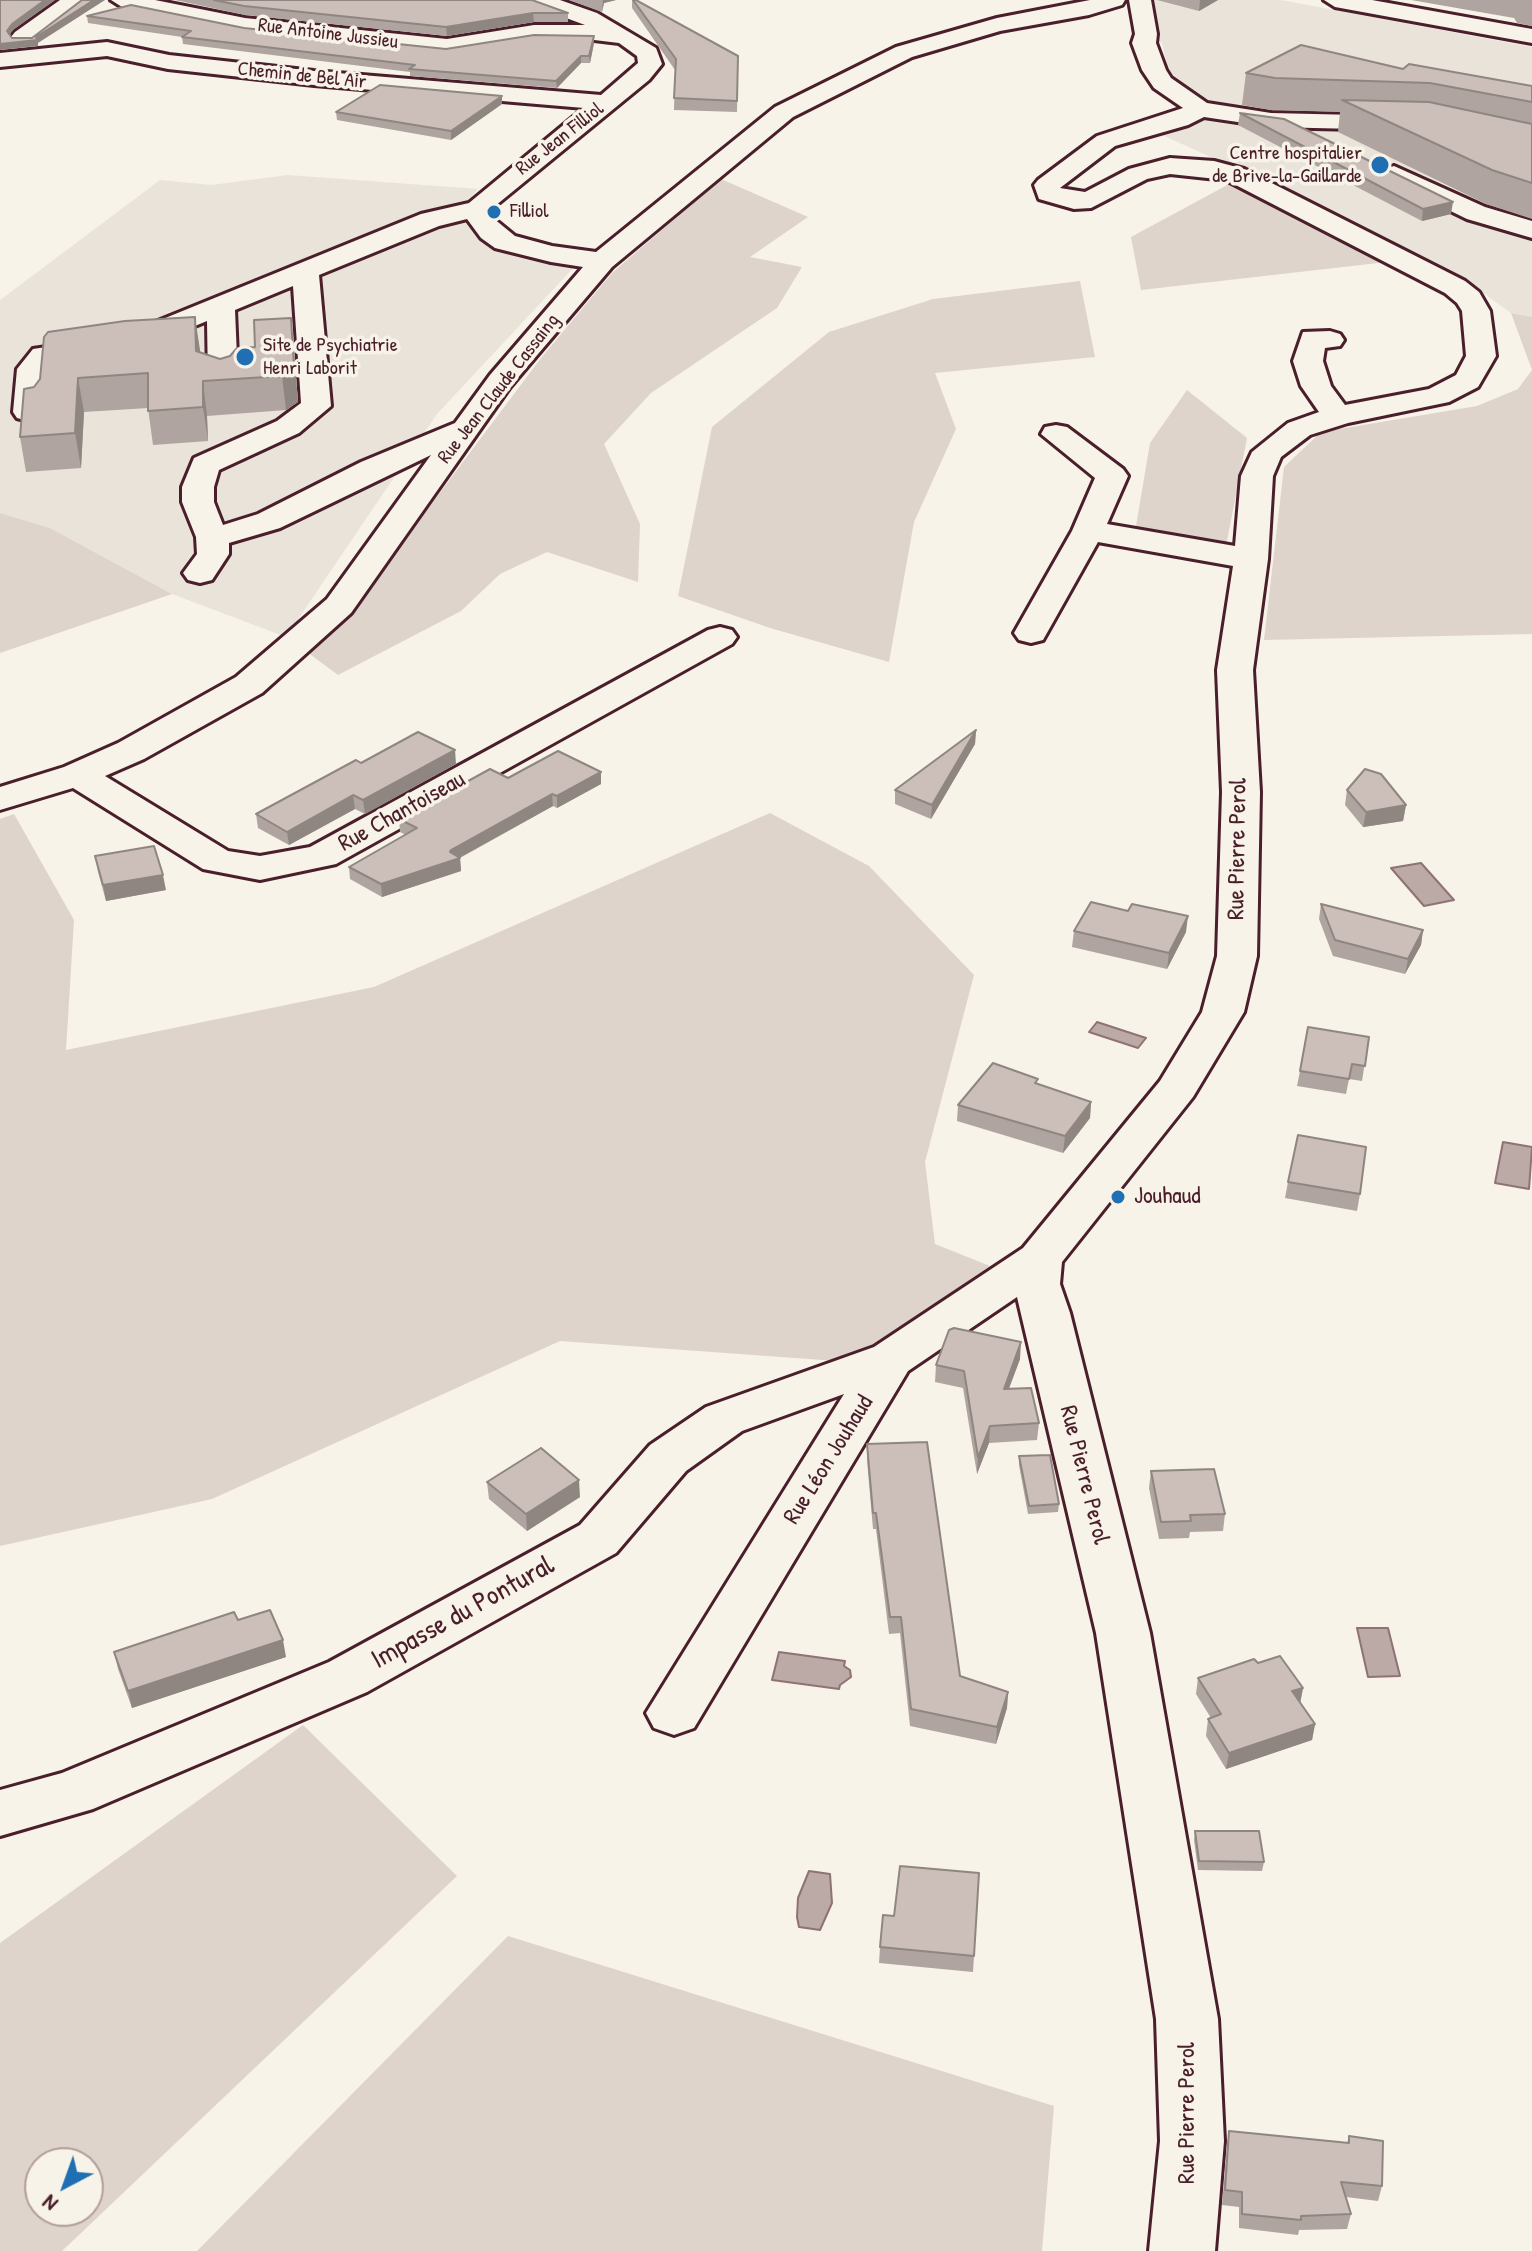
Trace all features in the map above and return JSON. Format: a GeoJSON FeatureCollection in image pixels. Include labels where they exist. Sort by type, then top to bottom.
{"type":"FeatureCollection","features":[{"type":"Feature","properties":{"kind":"street"},"geometry":{"type":"LineString","coordinates":[[23,37],[75,0]]}},
{"type":"Feature","properties":{"kind":"street","name":"Rue Antoine Jussieu"},"geometry":{"type":"LineString","coordinates":[[122,0],[245,25],[400,43],[462,45],[534,32],[586,32],[625,37]]}},
{"type":"Feature","properties":{"kind":"street","name":"Rue Jean Claude Cassaing"},"geometry":{"type":"LineString","coordinates":[[0,799],[77,775],[131,751],[249,685],[339,606],[500,381],[602,261],[784,112],[904,52],[952,36],[1114,0]]}},
{"type":"Feature","properties":{"kind":"street"},"geometry":{"type":"LineString","coordinates":[[1113,31],[1146,34],[1140,0]]}},
{"type":"Feature","properties":{"kind":"street","name":"Rue Jean Claude Cassaing"},"geometry":{"type":"LineString","coordinates":[[1113,31],[1121,13],[1140,0]]}},
{"type":"Feature","properties":{"kind":"street"},"geometry":{"type":"LineString","coordinates":[[1335,0],[1532,36]]}},
{"type":"Feature","properties":{"kind":"street"},"geometry":{"type":"LineString","coordinates":[[534,32],[552,12],[546,2]]}},
{"type":"Feature","properties":{"kind":"street","name":"Rue Jean Filliol"},"geometry":{"type":"LineString","coordinates":[[481,208],[482,203],[500,187],[641,75],[650,64],[648,53],[625,37],[589,18],[546,2]]}},
{"type":"Feature","properties":{"kind":"street"},"geometry":{"type":"LineString","coordinates":[[1495,30],[1520,13]]}},
{"type":"Feature","properties":{"kind":"street","name":"Rue Jean Claude Cassaing"},"geometry":{"type":"LineString","coordinates":[[1053,16],[1113,31]]}},
{"type":"Feature","properties":{"kind":"street"},"geometry":{"type":"LineString","coordinates":[[1113,31],[1162,83],[1200,109],[1292,121],[1425,125]]}},
{"type":"Feature","properties":{"kind":"street","name":"Rue Jean Claude Cassaing"},"geometry":{"type":"LineString","coordinates":[[952,36],[1113,31]]}},
{"type":"Feature","properties":{"kind":"street","name":"Chemin de Bel Air"},"geometry":{"type":"LineString","coordinates":[[0,60],[107,49],[168,62],[314,78],[606,103]]}},
{"type":"Feature","properties":{"kind":"street","name":"Rue Pierre Perol"},"geometry":{"type":"LineString","coordinates":[[1182,2251],[1192,2141],[1187,2019],[1123,1633],[1046,1313],[1036,1284],[1039,1259],[1178,1088],[1223,1012],[1237,956],[1241,792],[1235,670],[1251,559],[1257,476],[1268,452],[1299,429],[1341,415],[1438,396],[1468,381],[1481,356],[1476,311],[1469,298],[1455,287],[1235,174],[1188,166],[1152,168],[1091,200],[1074,201],[1048,193],[1047,185],[1106,141],[1179,120],[1200,109]]}},
{"type":"Feature","properties":{"kind":"street"},"geometry":{"type":"LineString","coordinates":[[1292,121],[1295,126],[1341,149]]}},
{"type":"Feature","properties":{"kind":"street"},"geometry":{"type":"LineString","coordinates":[[1368,162],[1476,213],[1532,230]]}},
{"type":"Feature","properties":{"kind":"street"},"geometry":{"type":"LineString","coordinates":[[28,412],[32,369],[43,355],[127,344],[430,220],[481,208],[480,218],[490,232],[505,242],[551,254],[602,261]]}},
{"type":"Feature","properties":{"kind":"street"},"geometry":{"type":"LineString","coordinates":[[200,573],[213,554],[212,537],[198,502],[198,487],[205,465],[288,427],[316,406],[306,277],[301,273]]}},
{"type":"Feature","properties":{"kind":"street"},"geometry":{"type":"LineString","coordinates":[[221,306],[223,381]]}},
{"type":"Feature","properties":{"kind":"street"},"geometry":{"type":"LineString","coordinates":[[1330,340],[1313,338],[1308,361],[1316,386],[1333,411],[1341,415]]}},
{"type":"Feature","properties":{"kind":"street"},"geometry":{"type":"LineString","coordinates":[[224,419],[227,453]]}},
{"type":"Feature","properties":{"kind":"street"},"geometry":{"type":"LineString","coordinates":[[212,537],[246,530],[269,521],[372,469],[466,429]]}},
{"type":"Feature","properties":{"kind":"street"},"geometry":{"type":"LineString","coordinates":[[1031,633],[1088,531],[1112,476],[1056,434]]}},
{"type":"Feature","properties":{"kind":"street"},"geometry":{"type":"LineString","coordinates":[[1088,531],[1251,559]]}},
{"type":"Feature","properties":{"kind":"street","name":"Rue Chantoiseau"},"geometry":{"type":"LineString","coordinates":[[77,775],[217,861],[260,868],[322,856],[720,637]]}},
{"type":"Feature","properties":{"kind":"street","name":"Rue Léon Jouhaud"},"geometry":{"type":"LineString","coordinates":[[674,1713],[891,1359],[1039,1259]]}},
{"type":"Feature","properties":{"kind":"street","name":"Impasse du Pontural"},"geometry":{"type":"LineString","coordinates":[[0,1813],[73,1793],[348,1677],[598,1539],[668,1458],[724,1419],[891,1359]]}},
{"type":"Feature","properties":{"kind":"shaded area","name":"Centre hospitalier de Brive-la-Gaillarde"},"geometry":{"type":"Polygon","coordinates":[[[1152,0],[1281,0],[1532,47],[1532,317],[1511,313],[1468,282],[1296,196],[1160,134],[1211,116],[1171,83],[1162,43],[1158,41],[1152,0]]]}},
{"type":"Feature","properties":{"kind":"shaded area","name":"Site de Psychiatrie Henri Laborit"},"geometry":{"type":"Polygon","coordinates":[[[288,175],[478,189],[462,207],[472,230],[501,249],[576,265],[437,414],[286,637],[172,594],[50,528],[0,513],[0,300],[160,180],[211,185],[288,175]]]}},
{"type":"Feature","properties":{"kind":"shaded area"},"geometry":{"type":"Polygon","coordinates":[[[721,179],[808,217],[750,257],[802,267],[777,308],[651,393],[604,444],[640,524],[638,582],[547,552],[500,574],[461,611],[338,675],[307,652],[348,615],[541,358],[612,273],[721,179]]]}},
{"type":"Feature","properties":{"kind":"shaded area"},"geometry":{"type":"Polygon","coordinates":[[[1231,183],[1387,262],[1141,290],[1131,237],[1231,183]]]}},
{"type":"Feature","properties":{"kind":"shaded area"},"geometry":{"type":"Polygon","coordinates":[[[1080,281],[1095,357],[935,373],[956,429],[914,522],[889,662],[770,628],[678,596],[712,427],[829,332],[933,299],[1080,281]]]}},
{"type":"Feature","properties":{"kind":"shaded area"},"geometry":{"type":"Polygon","coordinates":[[[1511,313],[1532,317],[1532,370],[1511,313]]]}},
{"type":"Feature","properties":{"kind":"shaded area"},"geometry":{"type":"Polygon","coordinates":[[[1532,370],[1532,634],[1264,640],[1284,467],[1321,432],[1477,406],[1518,389],[1532,370]]]}},
{"type":"Feature","properties":{"kind":"shaded area"},"geometry":{"type":"Polygon","coordinates":[[[1187,390],[1247,438],[1226,546],[1135,532],[1150,443],[1187,390]]]}},
{"type":"Feature","properties":{"kind":"shaded area"},"geometry":{"type":"Polygon","coordinates":[[[0,513],[50,528],[172,594],[0,653],[0,513]]]}},
{"type":"Feature","properties":{"kind":"shaded area"},"geometry":{"type":"Polygon","coordinates":[[[770,813],[869,866],[974,975],[925,1162],[935,1244],[990,1266],[850,1362],[560,1341],[212,1499],[0,1546],[0,819],[14,814],[74,920],[66,1050],[374,987],[770,813]]]}},
{"type":"Feature","properties":{"kind":"shaded area"},"geometry":{"type":"Polygon","coordinates":[[[1421,863],[1454,900],[1424,906],[1391,868],[1421,863]]]}},
{"type":"Feature","properties":{"kind":"shaded area"},"geometry":{"type":"Polygon","coordinates":[[[1097,1022],[1146,1038],[1138,1048],[1089,1032],[1097,1022]]]}},
{"type":"Feature","properties":{"kind":"shaded area"},"geometry":{"type":"Polygon","coordinates":[[[1503,1142],[1532,1147],[1529,1189],[1495,1183],[1503,1142]]]}},
{"type":"Feature","properties":{"kind":"shaded area"},"geometry":{"type":"Polygon","coordinates":[[[1357,1628],[1388,1628],[1400,1676],[1368,1677],[1357,1628]]]}},
{"type":"Feature","properties":{"kind":"shaded area"},"geometry":{"type":"Polygon","coordinates":[[[779,1652],[845,1661],[844,1666],[850,1670],[851,1677],[839,1689],[772,1680],[779,1652]]]}},
{"type":"Feature","properties":{"kind":"shaded area"},"geometry":{"type":"Polygon","coordinates":[[[303,1725],[457,1876],[104,2211],[104,2147],[24,2147],[24,2227],[87,2227],[62,2251],[0,2251],[0,1943],[303,1725]]]}},
{"type":"Feature","properties":{"kind":"shaded area"},"geometry":{"type":"Polygon","coordinates":[[[809,1871],[830,1874],[832,1903],[820,1930],[799,1927],[797,1917],[798,1898],[809,1871]]]}},
{"type":"Feature","properties":{"kind":"shaded area"},"geometry":{"type":"Polygon","coordinates":[[[508,1936],[1054,2106],[1042,2251],[197,2251],[508,1936]]]}},
{"type":"Feature","properties":{"kind":"building"},"geometry":{"type":"Polygon","coordinates":[[[0,0],[45,0],[7,31],[12,38],[32,38],[82,0],[94,0],[36,37],[37,40],[0,44],[0,0]]]}},
{"type":"Feature","properties":{"kind":"building"},"geometry":{"type":"Polygon","coordinates":[[[214,0],[532,0],[568,13],[533,13],[446,27],[244,6],[214,0]]]}},
{"type":"Feature","properties":{"kind":"building"},"geometry":{"type":"Polygon","coordinates":[[[633,0],[738,56],[737,101],[674,98],[676,59],[633,0]]]}},
{"type":"Feature","properties":{"kind":"building"},"geometry":{"type":"Polygon","coordinates":[[[131,5],[244,28],[446,49],[534,35],[594,36],[589,56],[581,56],[556,81],[409,69],[415,65],[182,37],[191,31],[87,16],[131,5]]]}},
{"type":"Feature","properties":{"kind":"building"},"geometry":{"type":"Polygon","coordinates":[[[1301,45],[1403,69],[1409,64],[1532,86],[1532,102],[1430,83],[1275,78],[1246,73],[1301,45]]]}},
{"type":"Feature","properties":{"kind":"building"},"geometry":{"type":"Polygon","coordinates":[[[380,85],[502,96],[451,131],[336,112],[380,85]]]}},
{"type":"Feature","properties":{"kind":"building"},"geometry":{"type":"Polygon","coordinates":[[[1342,100],[1429,102],[1532,124],[1532,183],[1492,170],[1342,100]]]}},
{"type":"Feature","properties":{"kind":"building"},"geometry":{"type":"Polygon","coordinates":[[[1240,113],[1284,119],[1453,202],[1423,209],[1240,113]]]}},
{"type":"Feature","properties":{"kind":"building"},"geometry":{"type":"Polygon","coordinates":[[[195,317],[196,351],[220,359],[230,356],[237,348],[255,347],[254,320],[291,318],[294,367],[282,376],[203,381],[203,407],[148,411],[148,373],[78,378],[75,433],[20,437],[24,389],[34,387],[40,379],[44,337],[48,332],[125,321],[195,317]]]}},
{"type":"Feature","properties":{"kind":"building"},"geometry":{"type":"Polygon","coordinates":[[[976,730],[932,805],[895,790],[976,730]]]}},
{"type":"Feature","properties":{"kind":"building"},"geometry":{"type":"Polygon","coordinates":[[[418,732],[455,750],[363,800],[353,795],[287,832],[256,814],[356,760],[361,763],[418,732]]]}},
{"type":"Feature","properties":{"kind":"building"},"geometry":{"type":"Polygon","coordinates":[[[558,751],[601,772],[557,796],[552,794],[451,850],[460,858],[381,884],[349,867],[417,828],[399,819],[490,769],[508,778],[558,751]]]}},
{"type":"Feature","properties":{"kind":"building"},"geometry":{"type":"Polygon","coordinates":[[[1365,769],[1381,774],[1406,805],[1366,812],[1347,790],[1365,769]]]}},
{"type":"Feature","properties":{"kind":"building"},"geometry":{"type":"Polygon","coordinates":[[[154,846],[163,875],[103,885],[95,856],[154,846]]]}},
{"type":"Feature","properties":{"kind":"building"},"geometry":{"type":"Polygon","coordinates":[[[1091,902],[1128,911],[1132,904],[1188,916],[1169,953],[1074,931],[1091,902]]]}},
{"type":"Feature","properties":{"kind":"building"},"geometry":{"type":"Polygon","coordinates":[[[1321,904],[1423,930],[1408,959],[1335,940],[1321,904]]]}},
{"type":"Feature","properties":{"kind":"building"},"geometry":{"type":"Polygon","coordinates":[[[1308,1027],[1369,1037],[1365,1066],[1352,1064],[1349,1079],[1300,1071],[1308,1027]]]}},
{"type":"Feature","properties":{"kind":"building"},"geometry":{"type":"Polygon","coordinates":[[[993,1063],[1038,1079],[1035,1083],[1091,1102],[1065,1136],[958,1105],[993,1063]]]}},
{"type":"Feature","properties":{"kind":"building"},"geometry":{"type":"Polygon","coordinates":[[[1298,1135],[1366,1147],[1360,1194],[1288,1182],[1298,1135]]]}},
{"type":"Feature","properties":{"kind":"building"},"geometry":{"type":"Polygon","coordinates":[[[954,1328],[1021,1342],[1004,1389],[1031,1388],[1039,1423],[990,1426],[978,1457],[964,1371],[936,1365],[949,1330],[954,1328]]]}},
{"type":"Feature","properties":{"kind":"building"},"geometry":{"type":"Polygon","coordinates":[[[927,1442],[960,1676],[1008,1692],[997,1727],[911,1709],[901,1617],[890,1617],[876,1513],[873,1513],[867,1444],[927,1442]]]}},
{"type":"Feature","properties":{"kind":"building"},"geometry":{"type":"Polygon","coordinates":[[[541,1448],[579,1480],[526,1514],[487,1482],[541,1448]]]}},
{"type":"Feature","properties":{"kind":"building"},"geometry":{"type":"Polygon","coordinates":[[[1050,1455],[1059,1504],[1029,1506],[1019,1456],[1050,1455]]]}},
{"type":"Feature","properties":{"kind":"building"},"geometry":{"type":"Polygon","coordinates":[[[1214,1469],[1225,1514],[1190,1515],[1191,1521],[1161,1522],[1151,1471],[1214,1469]]]}},
{"type":"Feature","properties":{"kind":"building"},"geometry":{"type":"Polygon","coordinates":[[[270,1610],[283,1640],[128,1691],[114,1652],[234,1612],[238,1620],[270,1610]]]}},
{"type":"Feature","properties":{"kind":"building"},"geometry":{"type":"Polygon","coordinates":[[[1280,1656],[1303,1688],[1292,1691],[1315,1724],[1229,1753],[1208,1719],[1221,1714],[1198,1678],[1254,1659],[1258,1663],[1280,1656]]]}},
{"type":"Feature","properties":{"kind":"building"},"geometry":{"type":"Polygon","coordinates":[[[1195,1831],[1259,1831],[1264,1862],[1199,1861],[1195,1831]]]}},
{"type":"Feature","properties":{"kind":"building"},"geometry":{"type":"Polygon","coordinates":[[[900,1866],[979,1873],[974,1956],[880,1947],[883,1915],[894,1916],[900,1866]]]}},
{"type":"Feature","properties":{"kind":"building"},"geometry":{"type":"Polygon","coordinates":[[[1229,2131],[1349,2143],[1349,2136],[1383,2141],[1382,2186],[1341,2182],[1351,2214],[1301,2216],[1301,2220],[1242,2214],[1242,2192],[1225,2190],[1229,2131]]]}},
{"type":"Feature","properties":{"kind":"place","name":"Centre hospitalier de Brive-la-Gaillarde"},"geometry":{"type":"Point","coordinates":[1380,165]}},
{"type":"Feature","properties":{"kind":"place","name":"Filliol"},"geometry":{"type":"Point","coordinates":[494,212]}},
{"type":"Feature","properties":{"kind":"place","name":"Site de Psychiatrie Henri Laborit"},"geometry":{"type":"Point","coordinates":[245,357]}},
{"type":"Feature","properties":{"kind":"place","name":"Jouhaud"},"geometry":{"type":"Point","coordinates":[1118,1197]}}]}
